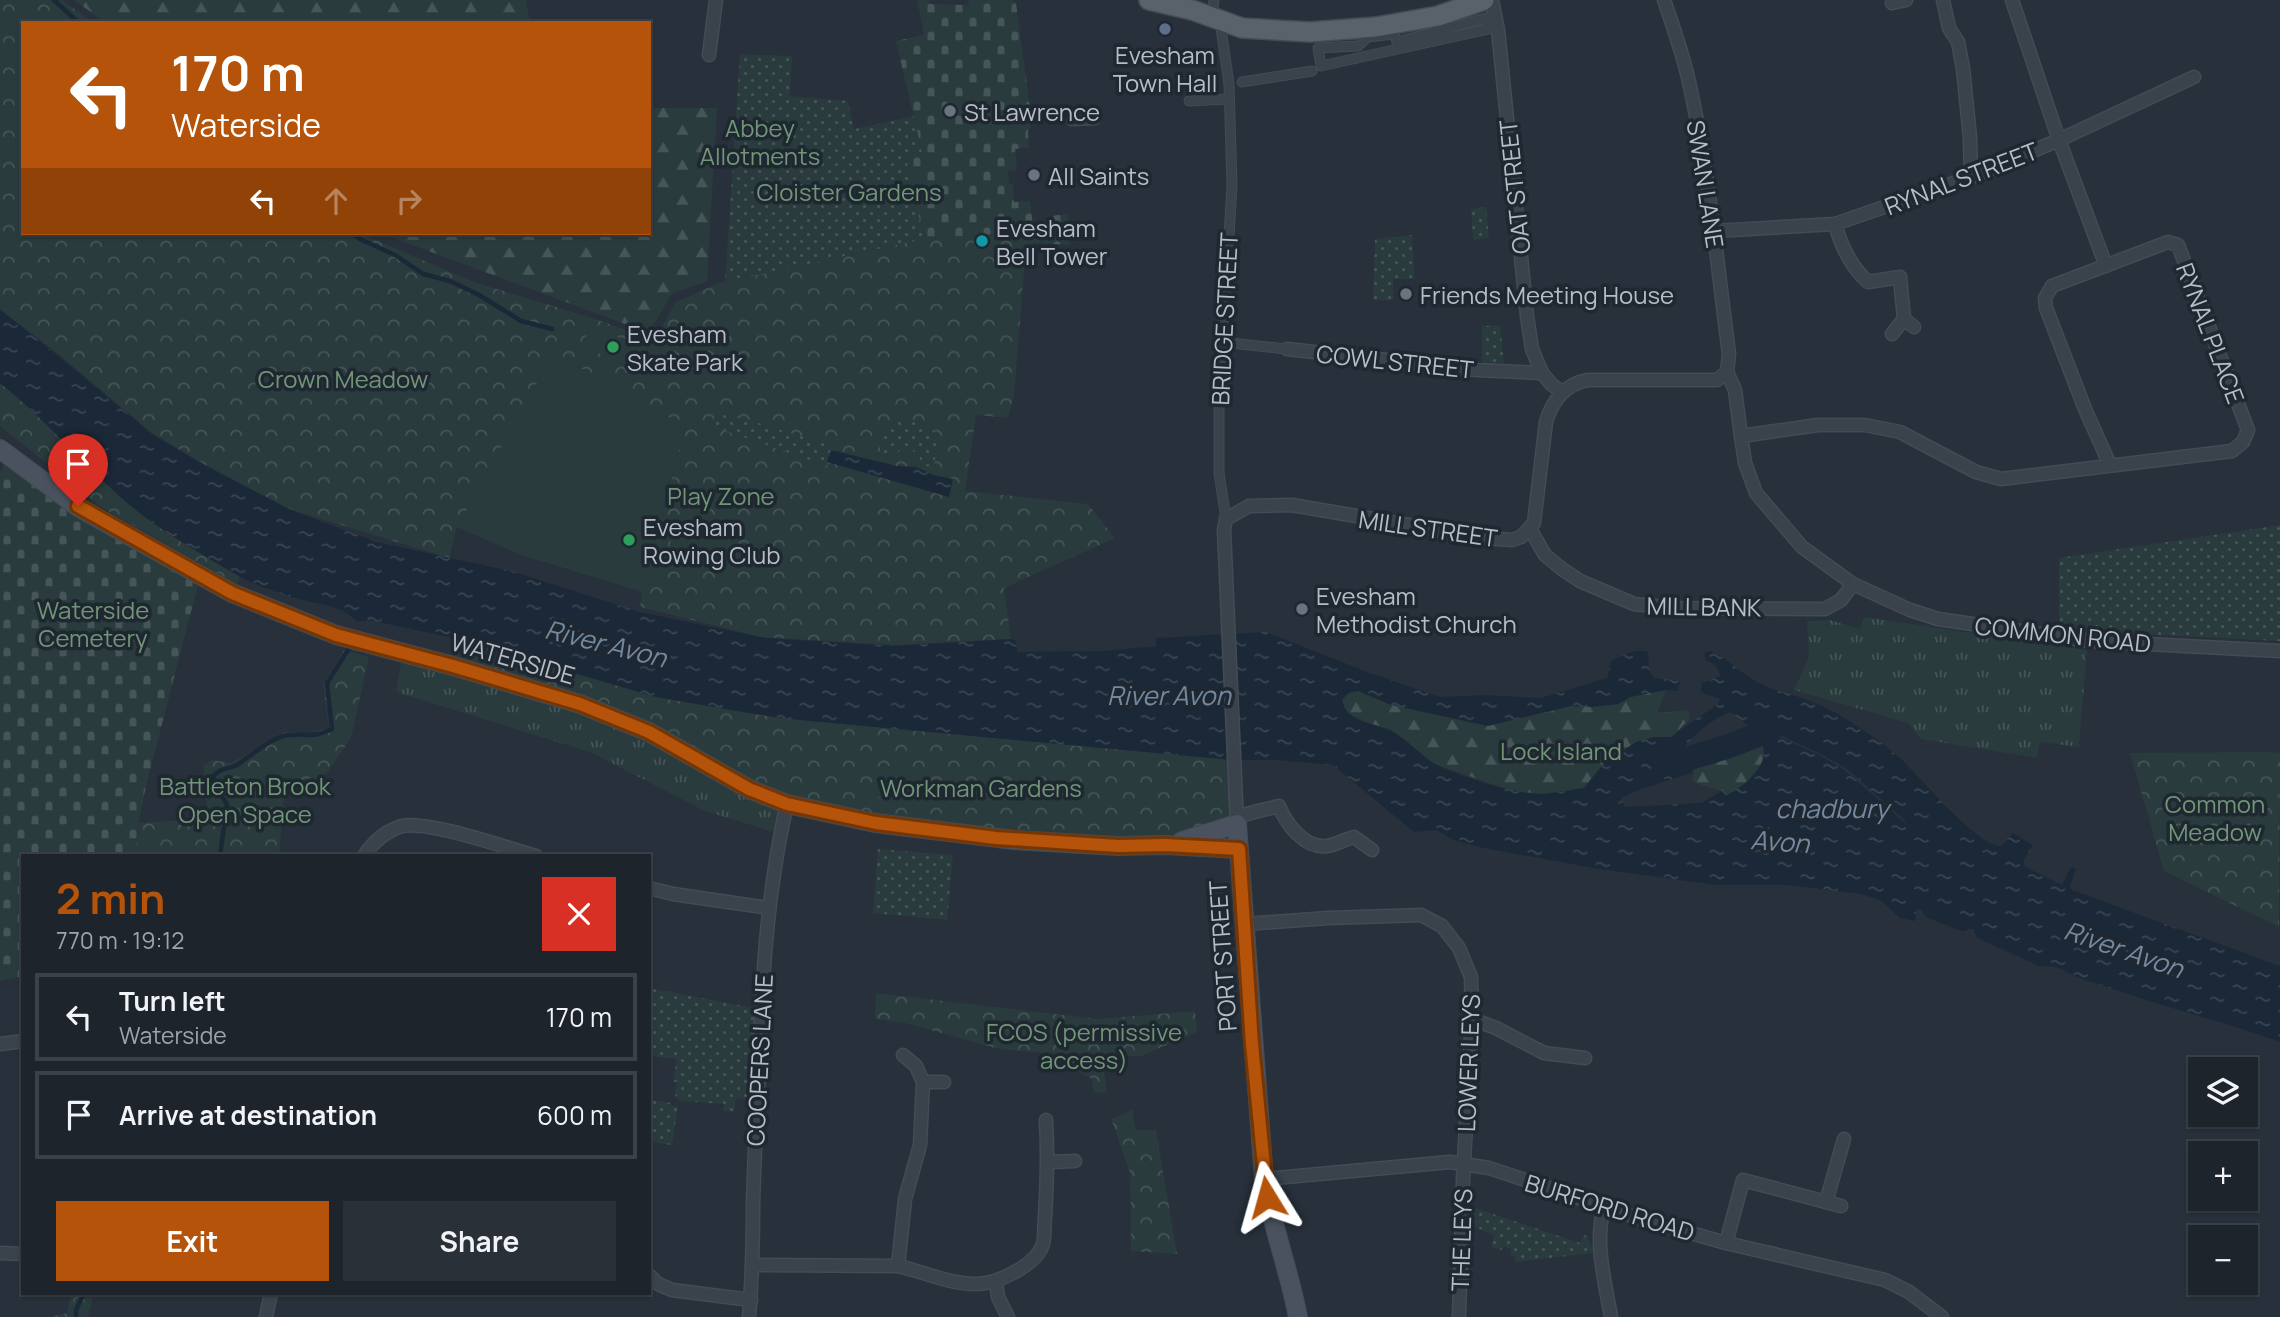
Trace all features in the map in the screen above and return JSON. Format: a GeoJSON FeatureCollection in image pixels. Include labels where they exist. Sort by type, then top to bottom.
{"type":"FeatureCollection","features":[{"type":"Feature","properties":{"kind":"main road"},"geometry":{"type":"LineString","coordinates":[[1149,0],[1215,13],[1252,30],[1310,32],[1376,27],[1438,16],[1484,0]]}},
{"type":"Feature","properties":{"kind":"main road","name":"WATERSIDE"},"geometry":{"type":"LineString","coordinates":[[0,449],[78,506],[232,593],[336,635],[440,662],[580,704],[649,732],[749,789],[787,804],[864,821],[953,834],[1055,843],[1239,849]]}},
{"type":"Feature","properties":{"kind":"main road","name":"WATERSIDE"},"geometry":{"type":"LineString","coordinates":[[1165,845],[1209,833],[1236,821]]}},
{"type":"Feature","properties":{"kind":"main road","name":"PORT STREET"},"geometry":{"type":"LineString","coordinates":[[1236,821],[1264,1179],[1270,1216],[1292,1284],[1298,1317]]}},
{"type":"Feature","properties":{"kind":"street"},"geometry":{"type":"LineString","coordinates":[[709,55],[716,0]]}},
{"type":"Feature","properties":{"kind":"street","name":"OAT STREET"},"geometry":{"type":"LineString","coordinates":[[1492,0],[1498,30],[1527,316],[1532,349],[1542,373]]}},
{"type":"Feature","properties":{"kind":"street","name":"SWAN LANE"},"geometry":{"type":"LineString","coordinates":[[1664,0],[1690,83],[1714,231],[1729,354],[1727,372]]}},
{"type":"Feature","properties":{"kind":"street"},"geometry":{"type":"LineString","coordinates":[[1892,2],[1906,0]]}},
{"type":"Feature","properties":{"kind":"street"},"geometry":{"type":"LineString","coordinates":[[1942,0],[1949,28],[1958,42],[1963,68],[1971,177]]}},
{"type":"Feature","properties":{"kind":"street"},"geometry":{"type":"LineString","coordinates":[[2012,0],[2059,140],[2106,265]]}},
{"type":"Feature","properties":{"kind":"street","name":"BRIDGE STREET"},"geometry":{"type":"LineString","coordinates":[[1215,13],[1236,83],[1228,99],[1232,186],[1219,400],[1219,473],[1226,519],[1235,797]]}},
{"type":"Feature","properties":{"kind":"street"},"geometry":{"type":"LineString","coordinates":[[1236,83],[1317,68],[1489,29],[1486,18],[1397,42],[1394,34],[1368,37],[1358,46],[1318,48],[1317,68]]}},
{"type":"Feature","properties":{"kind":"street","name":"RYNAL STREET"},"geometry":{"type":"LineString","coordinates":[[1714,231],[1835,224],[1971,177],[2059,140],[2194,77]]}},
{"type":"Feature","properties":{"kind":"street"},"geometry":{"type":"LineString","coordinates":[[1188,100],[1228,99]]}},
{"type":"Feature","properties":{"kind":"street"},"geometry":{"type":"LineString","coordinates":[[1071,121],[1095,120]]}},
{"type":"Feature","properties":{"kind":"street"},"geometry":{"type":"LineString","coordinates":[[1835,224],[1844,251],[1858,273],[1868,282],[1900,277],[1909,323],[1892,334]]}},
{"type":"Feature","properties":{"kind":"street","name":"RYNAL PLACE"},"geometry":{"type":"LineString","coordinates":[[1741,436],[1818,425],[1865,425],[1900,432],[1976,472],[2001,480],[2232,451],[2244,442],[2248,430],[2178,245],[2168,242],[2052,286],[2045,298],[2062,352],[2110,465]]}},
{"type":"Feature","properties":{"kind":"street","name":"COWL STREET"},"geometry":{"type":"LineString","coordinates":[[1221,342],[1477,369],[1542,373]]}},
{"type":"Feature","properties":{"kind":"street"},"geometry":{"type":"LineString","coordinates":[[1542,373],[1562,392],[1588,380],[1717,380],[1727,372],[1735,390],[1741,436]]}},
{"type":"Feature","properties":{"kind":"street","name":"MILL STREET"},"geometry":{"type":"LineString","coordinates":[[1226,519],[1250,506],[1292,505],[1485,538],[1512,540],[1521,537],[1534,523],[1546,422],[1550,407],[1562,392]]}},
{"type":"Feature","properties":{"kind":"street","name":"COMMON ROAD"},"geometry":{"type":"LineString","coordinates":[[1741,436],[1745,463],[1756,493],[1802,547],[1853,584],[1910,610],[1938,619],[2090,641],[2280,652]]}},
{"type":"Feature","properties":{"kind":"street","name":"MILL BANK"},"geometry":{"type":"LineString","coordinates":[[1530,529],[1545,555],[1562,569],[1634,604],[1674,608],[1825,609],[1840,600],[1853,584]]}},
{"type":"Feature","properties":{"kind":"street","name":"PORT STREET"},"geometry":{"type":"LineString","coordinates":[[1235,797],[1236,821]]}},
{"type":"Feature","properties":{"kind":"street","name":"COOPERS LANE"},"geometry":{"type":"LineString","coordinates":[[750,1317],[762,983],[768,908],[787,804]]}},
{"type":"Feature","properties":{"kind":"street"},"geometry":{"type":"LineString","coordinates":[[1236,821],[1248,813],[1279,806],[1284,821],[1308,841],[1325,847],[1354,836],[1372,850]]}},
{"type":"Feature","properties":{"kind":"street"},"geometry":{"type":"LineString","coordinates":[[366,854],[384,834],[404,826],[416,825],[529,854]]}},
{"type":"Feature","properties":{"kind":"street"},"geometry":{"type":"LineString","coordinates":[[651,888],[768,908]]}},
{"type":"Feature","properties":{"kind":"street","name":"LOWER LEYS"},"geometry":{"type":"LineString","coordinates":[[1245,924],[1421,915],[1442,926],[1466,962],[1471,977],[1472,1019],[1464,1164]]}},
{"type":"Feature","properties":{"kind":"street"},"geometry":{"type":"LineString","coordinates":[[1472,1019],[1496,1028],[1544,1053],[1585,1058]]}},
{"type":"Feature","properties":{"kind":"street"},"geometry":{"type":"LineString","coordinates":[[0,1044],[21,1041]]}},
{"type":"Feature","properties":{"kind":"street"},"geometry":{"type":"LineString","coordinates":[[898,1266],[905,1199],[920,1144],[923,1082],[916,1066],[903,1055]]}},
{"type":"Feature","properties":{"kind":"street"},"geometry":{"type":"LineString","coordinates":[[923,1082],[944,1082]]}},
{"type":"Feature","properties":{"kind":"street"},"geometry":{"type":"LineString","coordinates":[[753,1265],[898,1266],[944,1281],[977,1284],[996,1282],[1020,1269],[1033,1258],[1043,1244],[1049,1162],[1046,1120]]}},
{"type":"Feature","properties":{"kind":"street"},"geometry":{"type":"LineString","coordinates":[[1826,1202],[1844,1139]]}},
{"type":"Feature","properties":{"kind":"street"},"geometry":{"type":"LineString","coordinates":[[1049,1162],[1075,1161]]}},
{"type":"Feature","properties":{"kind":"street","name":"BURFORD ROAD"},"geometry":{"type":"LineString","coordinates":[[1264,1179],[1450,1162],[1489,1168],[1604,1208],[1726,1243],[1885,1280],[1909,1292],[1942,1317]]}},
{"type":"Feature","properties":{"kind":"street","name":"THE LEYS"},"geometry":{"type":"LineString","coordinates":[[1459,1317],[1464,1164]]}},
{"type":"Feature","properties":{"kind":"street"},"geometry":{"type":"LineString","coordinates":[[1726,1243],[1743,1180],[1841,1206]]}},
{"type":"Feature","properties":{"kind":"street"},"geometry":{"type":"LineString","coordinates":[[1604,1208],[1600,1224],[1603,1268],[1611,1317]]}},
{"type":"Feature","properties":{"kind":"street"},"geometry":{"type":"LineString","coordinates":[[0,1253],[21,1254]]}},
{"type":"Feature","properties":{"kind":"street"},"geometry":{"type":"LineString","coordinates":[[651,1277],[658,1284],[672,1290],[751,1300]]}},
{"type":"Feature","properties":{"kind":"street"},"geometry":{"type":"LineString","coordinates":[[996,1282],[998,1297],[1008,1317]]}},
{"type":"Feature","properties":{"kind":"street"},"geometry":{"type":"LineString","coordinates":[[266,1317],[271,1295]]}},
{"type":"Feature","properties":{"kind":"green space"},"geometry":{"type":"Polygon","coordinates":[[[0,0],[62,0],[91,21],[21,21],[21,235],[364,235],[474,282],[647,337],[660,331],[676,302],[719,283],[924,239],[1030,232],[1035,243],[1026,248],[1014,395],[1008,418],[976,415],[965,491],[1088,504],[1115,538],[1004,588],[1011,639],[893,645],[761,637],[640,607],[686,423],[640,408],[644,396],[457,527],[449,558],[289,509],[204,464],[152,433],[0,309],[0,0]]]}},
{"type":"Feature","properties":{"kind":"green space"},"geometry":{"type":"Polygon","coordinates":[[[74,0],[526,0],[530,21],[103,21],[74,0]]]}},
{"type":"Feature","properties":{"kind":"green space"},"geometry":{"type":"Polygon","coordinates":[[[917,0],[929,0],[930,4],[968,5],[969,0],[1012,0],[1016,3],[1032,123],[1028,131],[1029,148],[1015,149],[1017,170],[1008,171],[1009,184],[1013,184],[1014,202],[1030,201],[1033,225],[1051,223],[1051,216],[1068,214],[1070,245],[1035,243],[1030,232],[924,239],[906,158],[922,153],[896,41],[924,35],[917,0]]]}},
{"type":"Feature","properties":{"kind":"green space","name":"Cloister Gardens"},"geometry":{"type":"Polygon","coordinates":[[[740,54],[792,56],[790,96],[848,101],[854,129],[914,116],[922,153],[906,158],[924,239],[725,282],[740,54]]]}},
{"type":"Feature","properties":{"kind":"green space"},"geometry":{"type":"Polygon","coordinates":[[[651,108],[717,108],[707,281],[672,294],[653,326],[641,330],[385,235],[651,235],[651,108]]]}},
{"type":"Feature","properties":{"kind":"green space"},"geometry":{"type":"Polygon","coordinates":[[[1486,207],[1489,238],[1473,240],[1471,209],[1486,207]]]}},
{"type":"Feature","properties":{"kind":"green space"},"geometry":{"type":"Polygon","coordinates":[[[1412,235],[1415,279],[1393,279],[1393,300],[1373,300],[1375,239],[1412,235]]]}},
{"type":"Feature","properties":{"kind":"green space"},"geometry":{"type":"Polygon","coordinates":[[[1500,325],[1504,363],[1482,362],[1482,326],[1500,325]]]}},
{"type":"Feature","properties":{"kind":"green space","name":"Evesham Skate Park"},"geometry":{"type":"Polygon","coordinates":[[[590,326],[644,348],[636,368],[582,347],[590,326]]]}},
{"type":"Feature","properties":{"kind":"green space"},"geometry":{"type":"Polygon","coordinates":[[[551,358],[644,396],[640,408],[686,423],[642,592],[521,555],[457,527],[551,358]]]}},
{"type":"Feature","properties":{"kind":"green space"},"geometry":{"type":"Polygon","coordinates":[[[0,383],[130,505],[176,538],[240,577],[237,584],[101,507],[0,426],[0,383]]]}},
{"type":"Feature","properties":{"kind":"green space"},"geometry":{"type":"Polygon","coordinates":[[[716,413],[733,415],[832,446],[827,466],[711,426],[716,413]]]}},
{"type":"Feature","properties":{"kind":"green space"},"geometry":{"type":"Polygon","coordinates":[[[903,419],[922,423],[933,433],[937,449],[933,468],[921,464],[919,455],[911,448],[901,449],[894,457],[880,453],[881,441],[886,432],[893,424],[903,419]]]}},
{"type":"Feature","properties":{"kind":"green space","name":"Waterside Cemetery"},"geometry":{"type":"Polygon","coordinates":[[[8,456],[200,577],[146,786],[135,854],[21,854],[21,976],[0,981],[0,472],[8,456]]]}},
{"type":"Feature","properties":{"kind":"green space"},"geometry":{"type":"Polygon","coordinates":[[[676,522],[734,537],[724,575],[666,559],[676,522]]]}},
{"type":"Feature","properties":{"kind":"green space"},"geometry":{"type":"Polygon","coordinates":[[[2280,525],[2280,641],[2059,630],[2059,558],[2280,525]]]}},
{"type":"Feature","properties":{"kind":"green space"},"geometry":{"type":"Polygon","coordinates":[[[1864,617],[2087,650],[2079,747],[2040,742],[2037,758],[1921,739],[1908,723],[1794,690],[1809,657],[1807,621],[1830,620],[1860,629],[1864,617]]]}},
{"type":"Feature","properties":{"kind":"green space","name":"Workman Gardens"},"geometry":{"type":"Polygon","coordinates":[[[458,639],[656,697],[779,718],[1232,760],[1236,818],[1209,833],[1118,846],[787,804],[649,732],[453,666],[458,639]]]}},
{"type":"Feature","properties":{"kind":"green space","name":"Battleton Brook Open Space"},"geometry":{"type":"Polygon","coordinates":[[[344,650],[369,657],[351,738],[317,787],[285,782],[279,854],[135,854],[139,823],[211,818],[204,794],[204,765],[212,760],[231,763],[286,732],[312,733],[329,728],[323,684],[344,650]]]}},
{"type":"Feature","properties":{"kind":"green space"},"geometry":{"type":"Polygon","coordinates":[[[403,652],[580,704],[787,804],[780,834],[705,811],[590,752],[396,692],[403,652]]]}},
{"type":"Feature","properties":{"kind":"green space","name":"Lock Island"},"geometry":{"type":"Polygon","coordinates":[[[1356,687],[1549,712],[1570,706],[1619,704],[1630,697],[1666,690],[1657,713],[1688,710],[1690,719],[1671,737],[1605,762],[1584,788],[1540,794],[1509,790],[1435,764],[1391,730],[1347,713],[1342,700],[1356,687]]]}},
{"type":"Feature","properties":{"kind":"green space"},"geometry":{"type":"Polygon","coordinates":[[[1763,742],[1764,761],[1744,786],[1726,796],[1722,791],[1692,782],[1696,757],[1763,742]]]}},
{"type":"Feature","properties":{"kind":"green space","name":"Common Meadow"},"geometry":{"type":"Polygon","coordinates":[[[2130,753],[2280,753],[2279,927],[2164,871],[2130,753]]]}},
{"type":"Feature","properties":{"kind":"green space"},"geometry":{"type":"Polygon","coordinates":[[[882,765],[918,771],[913,803],[878,797],[882,765]]]}},
{"type":"Feature","properties":{"kind":"green space"},"geometry":{"type":"Polygon","coordinates":[[[878,849],[953,855],[947,920],[873,913],[878,849]]]}},
{"type":"Feature","properties":{"kind":"green space"},"geometry":{"type":"Polygon","coordinates":[[[651,988],[754,1008],[750,1100],[736,1098],[734,1112],[723,1111],[724,1104],[680,1101],[675,1095],[677,1082],[673,1082],[677,1059],[651,1056],[651,988]]]}},
{"type":"Feature","properties":{"kind":"green space","name":"FCOS (permissive access)"},"geometry":{"type":"Polygon","coordinates":[[[876,993],[1098,1019],[1195,1011],[1197,1032],[1141,1056],[1114,1056],[1103,1063],[1107,1092],[1094,1093],[1092,1079],[1048,1053],[999,1049],[905,1023],[875,1019],[876,993]]]}},
{"type":"Feature","properties":{"kind":"green space"},"geometry":{"type":"Polygon","coordinates":[[[651,1099],[678,1107],[672,1145],[651,1142],[651,1099]]]}},
{"type":"Feature","properties":{"kind":"green space"},"geometry":{"type":"Polygon","coordinates":[[[1132,1110],[1136,1130],[1156,1130],[1177,1254],[1131,1251],[1130,1173],[1111,1119],[1132,1110]]]}},
{"type":"Feature","properties":{"kind":"green space"},"geometry":{"type":"Polygon","coordinates":[[[1472,1207],[1580,1243],[1584,1235],[1587,1236],[1594,1253],[1516,1262],[1515,1257],[1510,1255],[1512,1249],[1503,1246],[1502,1250],[1491,1247],[1494,1235],[1470,1225],[1472,1207]]]}},
{"type":"Feature","properties":{"kind":"green space"},"geometry":{"type":"Polygon","coordinates":[[[71,1295],[94,1295],[88,1317],[50,1317],[67,1313],[71,1295]]]}},
{"type":"Feature","properties":{"kind":"water","name":"chadbury"},"geometry":{"type":"Polygon","coordinates":[[[0,310],[152,434],[204,465],[289,509],[376,542],[511,571],[640,612],[765,638],[894,646],[1011,639],[1016,641],[1017,652],[1104,651],[1156,646],[1156,638],[1266,632],[1440,697],[1486,695],[1541,698],[1607,678],[1612,660],[1639,651],[1648,652],[1649,669],[1654,678],[1680,681],[1678,691],[1666,690],[1630,697],[1619,704],[1570,706],[1488,726],[1391,705],[1358,691],[1348,693],[1342,700],[1348,713],[1396,734],[1437,765],[1488,784],[1518,791],[1541,794],[1584,788],[1605,762],[1636,742],[1654,737],[1671,737],[1718,704],[1720,699],[1701,692],[1702,683],[1721,676],[1715,665],[1706,660],[1704,653],[1710,651],[1755,681],[1820,705],[1862,729],[1901,759],[1950,810],[1991,843],[2001,846],[2013,833],[2033,845],[2023,861],[2025,867],[2062,885],[2071,867],[2076,869],[2070,886],[2072,890],[2280,966],[2280,1042],[2079,978],[2057,967],[2039,966],[1977,938],[1973,929],[1966,929],[1960,917],[1917,909],[1915,921],[1900,918],[1880,900],[1861,894],[1789,885],[1717,885],[1599,869],[1484,848],[1453,840],[1437,830],[1414,832],[1333,765],[1275,760],[1232,760],[779,718],[656,697],[458,639],[369,620],[357,622],[338,609],[283,594],[249,581],[158,527],[129,505],[0,383],[0,310]],[[1730,712],[1716,719],[1697,733],[1682,750],[1687,754],[1695,753],[1697,761],[1691,773],[1621,798],[1625,807],[1701,803],[1722,791],[1726,796],[1741,786],[1760,767],[1764,751],[1762,742],[1744,748],[1739,738],[1753,729],[1730,712]]]}},
{"type":"Feature","properties":{"kind":"water"},"geometry":{"type":"Polygon","coordinates":[[[831,450],[897,466],[916,467],[933,475],[953,479],[949,497],[827,462],[831,450]]]}},
{"type":"Feature","properties":{"kind":"pier"},"geometry":{"type":"Polygon","coordinates":[[[1778,734],[1846,768],[1906,821],[1905,823],[1843,769],[1817,754],[1779,737],[1760,743],[1778,734]]]}},
{"type":"Feature","properties":{"kind":"waterway"},"geometry":{"type":"LineString","coordinates":[[54,0],[77,21]]}},
{"type":"Feature","properties":{"kind":"waterway"},"geometry":{"type":"LineString","coordinates":[[354,235],[395,255],[423,274],[450,281],[479,295],[521,321],[552,329]]}},
{"type":"Feature","properties":{"kind":"waterway"},"geometry":{"type":"LineString","coordinates":[[220,854],[227,804],[215,786],[213,776],[220,770],[237,765],[283,736],[314,735],[332,729],[327,683],[348,650]]}},
{"type":"Feature","properties":{"kind":"waterway","name":"River Avon"},"geometry":{"type":"LineString","coordinates":[[1663,765],[1718,750],[1771,729]]}},
{"type":"Feature","properties":{"kind":"waterway"},"geometry":{"type":"LineString","coordinates":[[1930,911],[1963,924]]}},
{"type":"Feature","properties":{"kind":"waterway"},"geometry":{"type":"LineString","coordinates":[[76,1317],[76,1310],[83,1295]]}},
{"type":"Feature","properties":{"kind":"place","name":"Evesham Town Hall"},"geometry":{"type":"Point","coordinates":[1165,29]}},
{"type":"Feature","properties":{"kind":"place","name":"St Lawrence"},"geometry":{"type":"Point","coordinates":[950,111]}},
{"type":"Feature","properties":{"kind":"place","name":"All Saints"},"geometry":{"type":"Point","coordinates":[1034,175]}},
{"type":"Feature","properties":{"kind":"place","name":"Evesham Bell Tower"},"geometry":{"type":"Point","coordinates":[982,241]}},
{"type":"Feature","properties":{"kind":"place","name":"Friends Meeting House"},"geometry":{"type":"Point","coordinates":[1406,294]}},
{"type":"Feature","properties":{"kind":"place","name":"Evesham Skate Park"},"geometry":{"type":"Point","coordinates":[613,347]}},
{"type":"Feature","properties":{"kind":"place","name":"Evesham Rowing Club"},"geometry":{"type":"Point","coordinates":[629,540]}},
{"type":"Feature","properties":{"kind":"place","name":"Evesham Methodist Church"},"geometry":{"type":"Point","coordinates":[1302,609]}},
{"type":"Feature","properties":{"kind":"route"},"geometry":{"type":"LineString","coordinates":[[78,506],[232,593],[336,635],[580,704],[649,732],[749,789],[787,804],[876,823],[996,838],[1118,846],[1165,845],[1239,849],[1252,1044],[1267,1197]]}},
{"type":"Feature","properties":{"kind":"park label","name":"Abbey Allotments"},"geometry":{"type":"Point","coordinates":[760,141]}},
{"type":"Feature","properties":{"kind":"park label","name":"Crown Meadow"},"geometry":{"type":"Point","coordinates":[343,378]}},
{"type":"Feature","properties":{"kind":"park label","name":"Play Zone"},"geometry":{"type":"Point","coordinates":[721,495]}},
{"type":"Feature","properties":{"kind":"water label","name":"Avon"},"geometry":{"type":"Point","coordinates":[1780,841]}}]}
